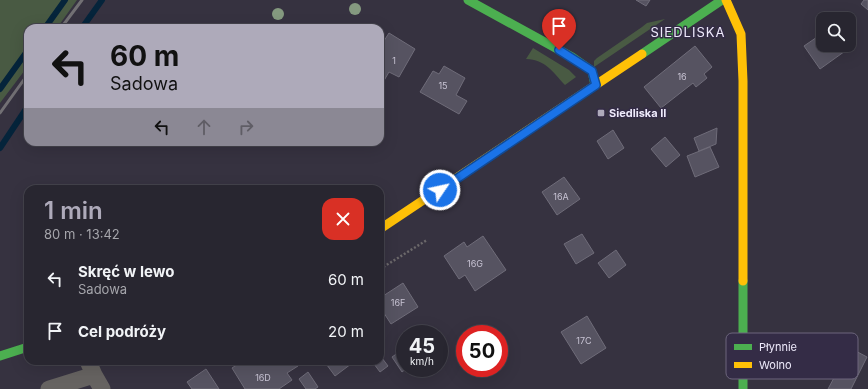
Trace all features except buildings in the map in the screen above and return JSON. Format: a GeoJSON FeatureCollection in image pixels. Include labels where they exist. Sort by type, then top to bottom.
{"type":"FeatureCollection","features":[{"type":"Feature","properties":{"kind":"street"},"geometry":{"type":"LineString","coordinates":[[468,0],[578,61],[592,71],[596,85]]}},
{"type":"Feature","properties":{"kind":"street"},"geometry":{"type":"LineString","coordinates":[[384,226],[722,0]]}},
{"type":"Feature","properties":{"kind":"street"},"geometry":{"type":"LineString","coordinates":[[726,0],[741,34],[743,73],[743,333]]}},
{"type":"Feature","properties":{"kind":"street"},"geometry":{"type":"LineString","coordinates":[[0,356],[24,349]]}},
{"type":"Feature","properties":{"kind":"street"},"geometry":{"type":"LineString","coordinates":[[49,389],[95,375]]}},
{"type":"Feature","properties":{"kind":"path"},"geometry":{"type":"LineString","coordinates":[[384,267],[428,240]]}},
{"type":"Feature","properties":{"kind":"green space"},"geometry":{"type":"Polygon","coordinates":[[[0,0],[77,0],[60,24],[24,24],[24,71],[0,103],[0,0]]]}},
{"type":"Feature","properties":{"kind":"green space"},"geometry":{"type":"Polygon","coordinates":[[[665,19],[594,67],[594,61],[597,58],[647,23],[665,19]]]}},
{"type":"Feature","properties":{"kind":"green space"},"geometry":{"type":"Polygon","coordinates":[[[533,48],[569,70],[576,77],[565,85],[544,64],[526,59],[533,48]]]}},
{"type":"Feature","properties":{"kind":"waterway"},"geometry":{"type":"LineString","coordinates":[[48,24],[65,0]]}},
{"type":"Feature","properties":{"kind":"waterway"},"geometry":{"type":"LineString","coordinates":[[85,24],[102,0]]}},
{"type":"Feature","properties":{"kind":"waterway"},"geometry":{"type":"LineString","coordinates":[[0,89],[24,56]]}},
{"type":"Feature","properties":{"kind":"waterway"},"geometry":{"type":"LineString","coordinates":[[0,148],[24,112]]}},
{"type":"Feature","properties":{"kind":"railway"},"geometry":{"type":"LineString","coordinates":[[64,24],[82,0]]}},
{"type":"Feature","properties":{"kind":"railway"},"geometry":{"type":"LineString","coordinates":[[0,113],[24,80]]}},
{"type":"Feature","properties":{"kind":"traffic: fast"},"geometry":{"type":"LineString","coordinates":[[468,0],[572,57],[592,71],[595,85]]}},
{"type":"Feature","properties":{"kind":"traffic: fast"},"geometry":{"type":"LineString","coordinates":[[642,54],[722,0]]}},
{"type":"Feature","properties":{"kind":"traffic: fast"},"geometry":{"type":"LineString","coordinates":[[743,281],[743,333]]}},
{"type":"Feature","properties":{"kind":"traffic: fast"},"geometry":{"type":"LineString","coordinates":[[0,356],[24,348]]}},
{"type":"Feature","properties":{"kind":"traffic: fast"},"geometry":{"type":"LineString","coordinates":[[743,379],[743,389]]}},
{"type":"Feature","properties":{"kind":"traffic: slow"},"geometry":{"type":"LineString","coordinates":[[726,0],[741,34],[743,81],[743,281]]}},
{"type":"Feature","properties":{"kind":"traffic: slow"},"geometry":{"type":"LineString","coordinates":[[384,226],[642,54]]}},
{"type":"Feature","properties":{"kind":"place","name":"Siedliska II"},"geometry":{"type":"Point","coordinates":[601,113]}},
{"type":"Feature","properties":{"kind":"district","name":"SIEDLISKA"},"geometry":{"type":"Point","coordinates":[688,32]}},
{"type":"Feature","properties":{"kind":"route"},"geometry":{"type":"LineString","coordinates":[[440,190],[596,85],[592,71],[559,50]]}}]}
